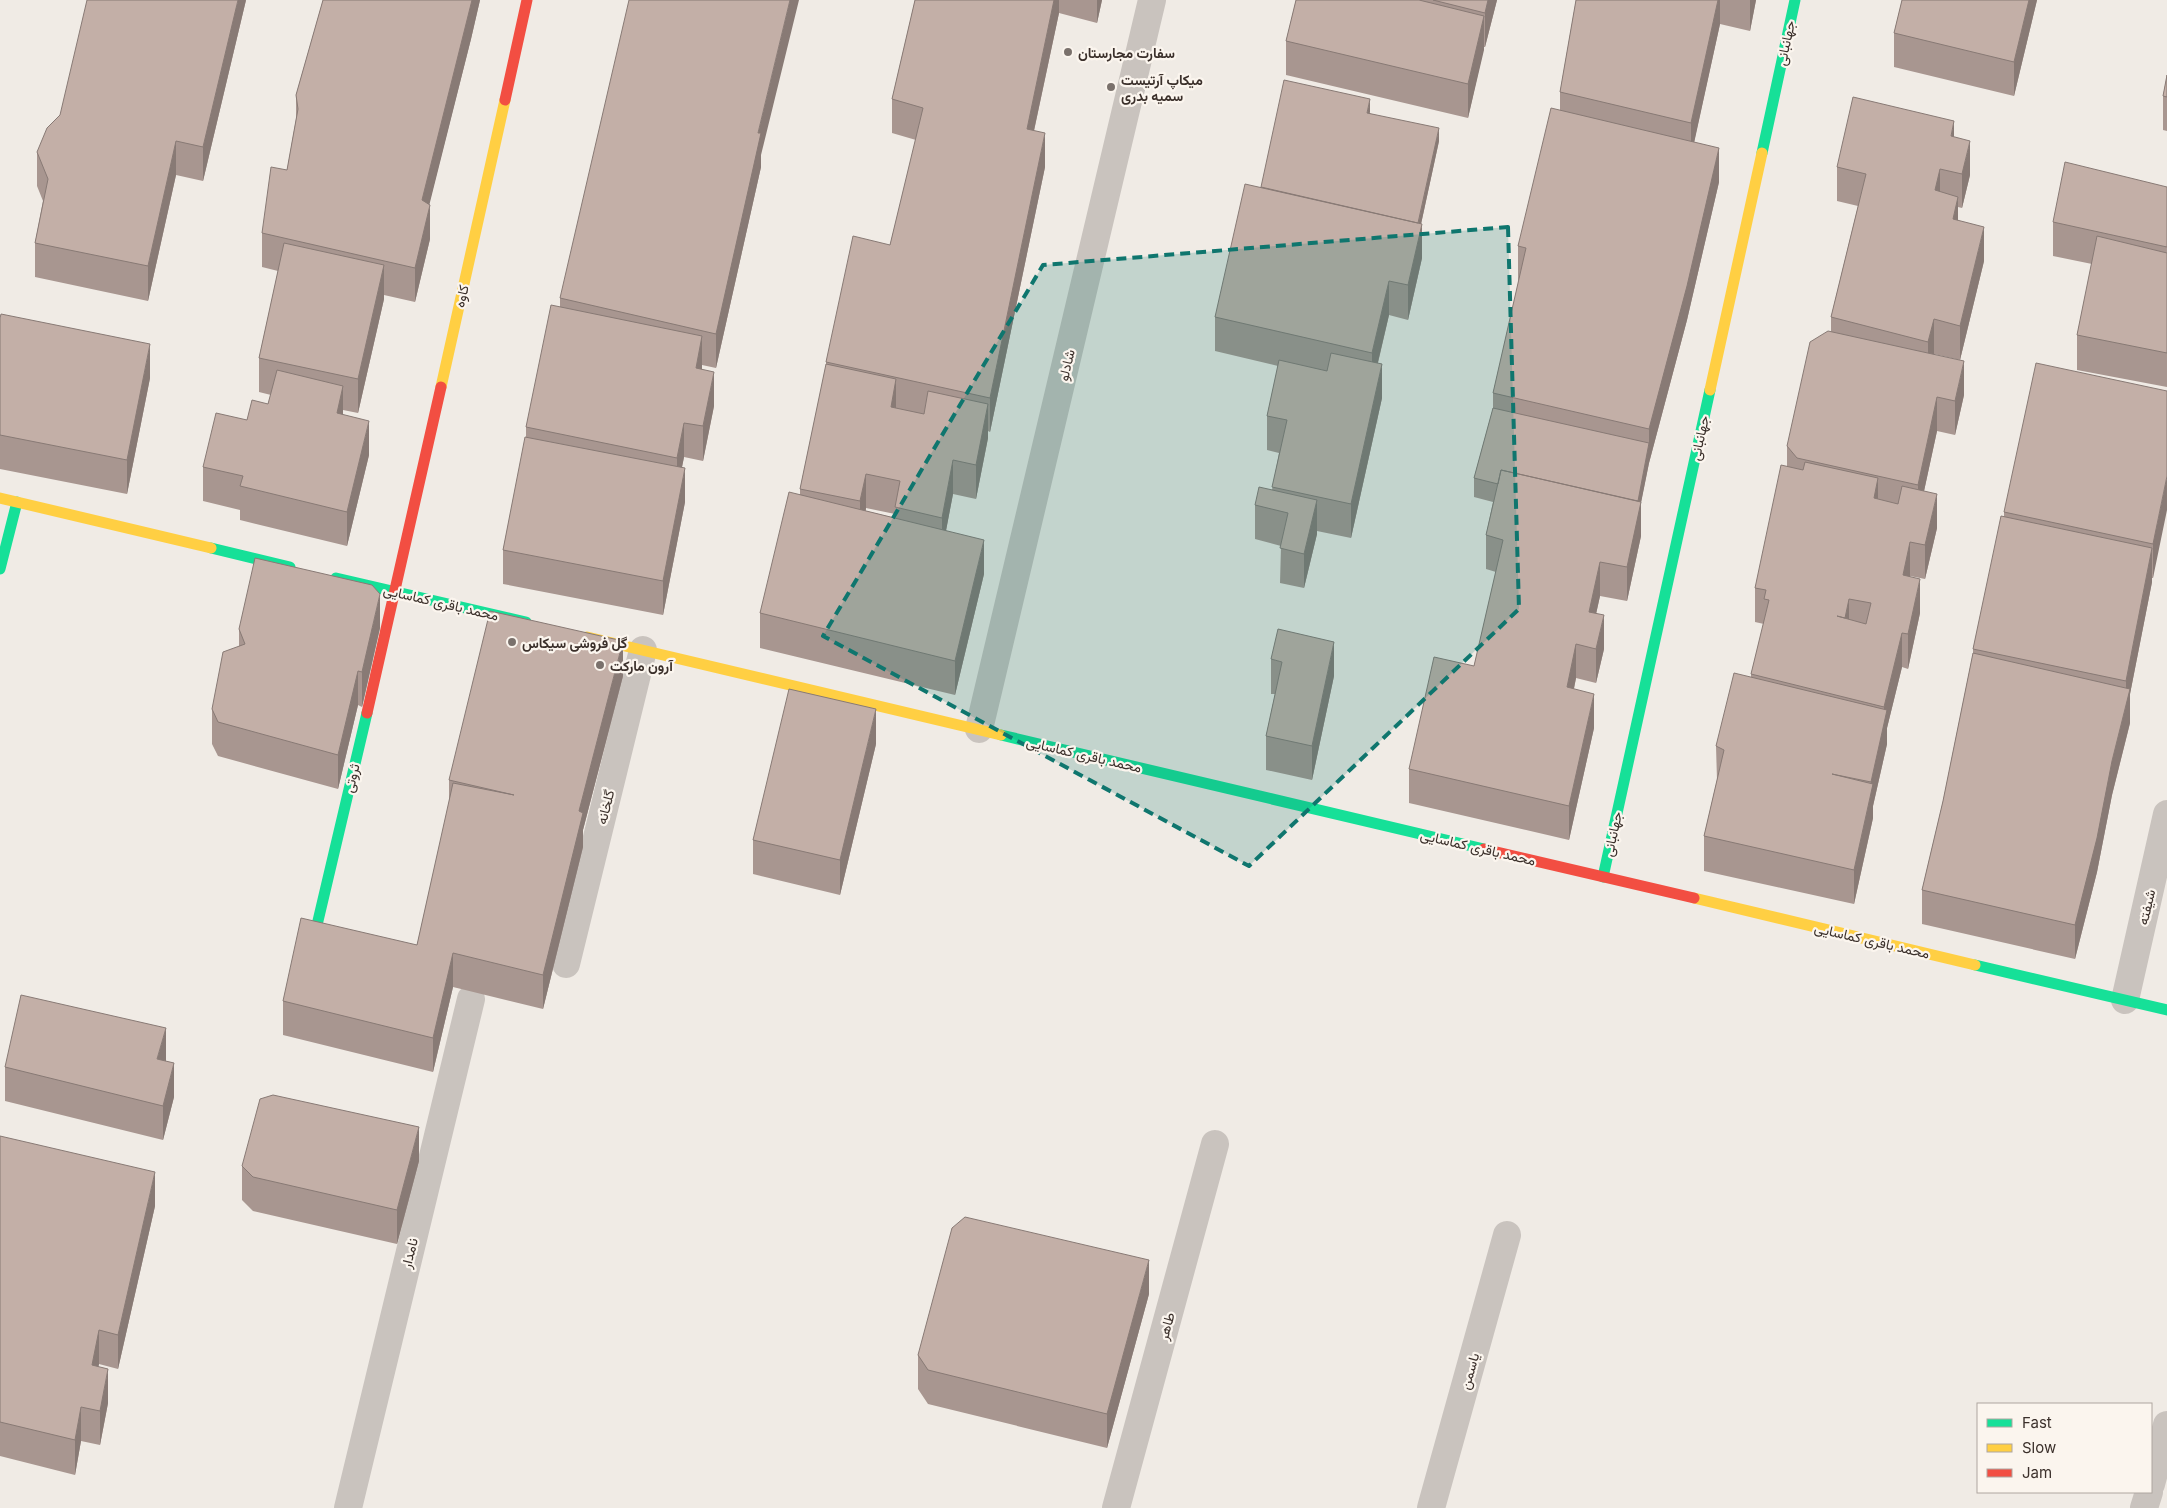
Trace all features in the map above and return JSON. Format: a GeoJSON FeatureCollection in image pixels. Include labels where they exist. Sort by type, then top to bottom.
{"type":"FeatureCollection","features":[{"type":"Feature","properties":{"kind":"street","name":"کاوه"},"geometry":{"type":"LineString","coordinates":[[395,592],[527,0]]}},
{"type":"Feature","properties":{"kind":"street","name":"شادلو"},"geometry":{"type":"LineString","coordinates":[[979,729],[1152,0]]}},
{"type":"Feature","properties":{"kind":"street","name":"جهانبانی"},"geometry":{"type":"LineString","coordinates":[[1603,877],[1795,0]]}},
{"type":"Feature","properties":{"kind":"street"},"geometry":{"type":"LineString","coordinates":[[0,498],[298,569]]}},
{"type":"Feature","properties":{"kind":"street"},"geometry":{"type":"LineString","coordinates":[[0,569],[16,502]]}},
{"type":"Feature","properties":{"kind":"street","name":"محمد باقری کماسایی"},"geometry":{"type":"LineString","coordinates":[[327,576],[538,625]]}},
{"type":"Feature","properties":{"kind":"street","name":"ثروتی"},"geometry":{"type":"LineString","coordinates":[[307,964],[395,592]]}},
{"type":"Feature","properties":{"kind":"street","name":"محمد باقری کماسایی"},"geometry":{"type":"LineString","coordinates":[[576,634],[2167,1010]]}},
{"type":"Feature","properties":{"kind":"street","name":"گلخانه"},"geometry":{"type":"LineString","coordinates":[[566,964],[643,650]]}},
{"type":"Feature","properties":{"kind":"street","name":"شیفته"},"geometry":{"type":"LineString","coordinates":[[2125,1000],[2167,814]]}},
{"type":"Feature","properties":{"kind":"street","name":"نامدار"},"geometry":{"type":"LineString","coordinates":[[348,1508],[471,998]]}},
{"type":"Feature","properties":{"kind":"street","name":"طاهر"},"geometry":{"type":"LineString","coordinates":[[1116,1508],[1215,1144]]}},
{"type":"Feature","properties":{"kind":"street","name":"یاسمن"},"geometry":{"type":"LineString","coordinates":[[1431,1508],[1507,1235]]}},
{"type":"Feature","properties":{"kind":"street"},"geometry":{"type":"LineString","coordinates":[[2152,1480],[2167,1425]]}},
{"type":"Feature","properties":{"kind":"street"},"geometry":{"type":"LineString","coordinates":[[2144,1508],[2149,1493]]}},
{"type":"Feature","properties":{"kind":"highlighted area"},"geometry":{"type":"Polygon","coordinates":[[[1508,227],[1519,609],[1249,866],[823,636],[1043,265],[1508,227]]]}},
{"type":"Feature","properties":{"kind":"building"},"geometry":{"type":"Polygon","coordinates":[[[87,0],[238,0],[203,147],[176,141],[148,266],[35,243],[48,179],[37,152],[47,128],[60,115],[87,0]]]}},
{"type":"Feature","properties":{"kind":"building"},"geometry":{"type":"Polygon","coordinates":[[[323,0],[472,0],[422,200],[430,205],[415,268],[262,233],[271,167],[287,170],[298,109],[296,95],[323,0]]]}},
{"type":"Feature","properties":{"kind":"building"},"geometry":{"type":"Polygon","coordinates":[[[629,0],[790,0],[758,133],[761,133],[716,334],[560,298],[629,0]]]}},
{"type":"Feature","properties":{"kind":"building"},"geometry":{"type":"Polygon","coordinates":[[[915,0],[1054,0],[1027,129],[1045,133],[990,398],[826,362],[853,236],[890,245],[923,108],[892,99],[915,0]]]}},
{"type":"Feature","properties":{"kind":"building"},"geometry":{"type":"Polygon","coordinates":[[[1296,0],[1419,0],[1484,16],[1468,84],[1286,41],[1296,0]]]}},
{"type":"Feature","properties":{"kind":"building"},"geometry":{"type":"Polygon","coordinates":[[[1433,0],[1488,0],[1485,13],[1433,0]]]}},
{"type":"Feature","properties":{"kind":"building"},"geometry":{"type":"Polygon","coordinates":[[[1576,0],[1718,0],[1691,123],[1560,92],[1576,0]]]}},
{"type":"Feature","properties":{"kind":"building"},"geometry":{"type":"Polygon","coordinates":[[[1902,0],[2029,0],[2014,62],[1894,33],[1902,0]]]}},
{"type":"Feature","properties":{"kind":"building"},"geometry":{"type":"Polygon","coordinates":[[[2167,75],[2167,97],[2163,96],[2167,75]]]}},
{"type":"Feature","properties":{"kind":"building"},"geometry":{"type":"Polygon","coordinates":[[[1284,80],[1370,99],[1367,113],[1439,128],[1418,223],[1261,187],[1284,80]]]}},
{"type":"Feature","properties":{"kind":"building"},"geometry":{"type":"Polygon","coordinates":[[[1853,97],[1954,121],[1951,136],[1970,141],[1962,174],[1940,169],[1935,190],[1958,197],[1953,219],[1984,227],[1960,326],[1934,319],[1928,342],[1831,317],[1866,174],[1837,167],[1853,97]]]}},
{"type":"Feature","properties":{"kind":"building"},"geometry":{"type":"Polygon","coordinates":[[[1551,108],[1719,148],[1687,286],[1649,429],[1493,393],[1526,248],[1518,246],[1551,108]]]}},
{"type":"Feature","properties":{"kind":"building"},"geometry":{"type":"Polygon","coordinates":[[[2065,162],[2167,187],[2167,247],[2053,222],[2065,162]]]}},
{"type":"Feature","properties":{"kind":"building"},"geometry":{"type":"Polygon","coordinates":[[[1245,184],[1422,224],[1408,285],[1389,281],[1372,353],[1215,317],[1245,184]]]}},
{"type":"Feature","properties":{"kind":"building"},"geometry":{"type":"Polygon","coordinates":[[[2097,236],[2167,253],[2167,353],[2077,335],[2097,236]]]}},
{"type":"Feature","properties":{"kind":"building"},"geometry":{"type":"Polygon","coordinates":[[[284,243],[384,265],[358,379],[259,358],[284,243]]]}},
{"type":"Feature","properties":{"kind":"building"},"geometry":{"type":"Polygon","coordinates":[[[551,305],[702,336],[696,368],[714,372],[703,426],[684,423],[677,458],[526,427],[551,305]]]}},
{"type":"Feature","properties":{"kind":"building"},"geometry":{"type":"Polygon","coordinates":[[[1,314],[150,344],[127,460],[0,435],[1,314]]]}},
{"type":"Feature","properties":{"kind":"building"},"geometry":{"type":"Polygon","coordinates":[[[1828,331],[1964,361],[1955,401],[1937,397],[1918,485],[1797,458],[1787,446],[1810,342],[1828,331]]]}},
{"type":"Feature","properties":{"kind":"building"},"geometry":{"type":"Polygon","coordinates":[[[1331,353],[1382,364],[1351,504],[1272,487],[1287,420],[1267,416],[1279,360],[1327,371],[1331,353]]]}},
{"type":"Feature","properties":{"kind":"building"},"geometry":{"type":"Polygon","coordinates":[[[2036,363],[2167,391],[2167,476],[2153,544],[2004,512],[2036,363]]]}},
{"type":"Feature","properties":{"kind":"building"},"geometry":{"type":"Polygon","coordinates":[[[826,364],[896,379],[891,407],[924,414],[928,391],[988,404],[976,465],[953,460],[942,518],[895,507],[900,481],[866,474],[860,501],[800,489],[826,364]]]}},
{"type":"Feature","properties":{"kind":"building"},"geometry":{"type":"Polygon","coordinates":[[[277,370],[343,386],[337,413],[369,421],[347,512],[240,486],[243,476],[203,467],[216,413],[247,420],[252,400],[268,404],[277,370]]]}},
{"type":"Feature","properties":{"kind":"building"},"geometry":{"type":"Polygon","coordinates":[[[1493,408],[1649,443],[1638,501],[1501,470],[1498,484],[1474,478],[1493,408]]]}},
{"type":"Feature","properties":{"kind":"building"},"geometry":{"type":"Polygon","coordinates":[[[525,437],[685,468],[663,581],[503,550],[525,437]]]}},
{"type":"Feature","properties":{"kind":"building"},"geometry":{"type":"Polygon","coordinates":[[[1805,462],[1878,478],[1874,498],[1898,504],[1902,486],[1937,494],[1925,545],[1910,542],[1903,575],[1920,579],[1908,634],[1902,633],[1884,707],[1751,674],[1769,600],[1764,599],[1766,590],[1755,588],[1781,465],[1803,470],[1805,462]],[[1849,599],[1845,618],[1837,616],[1866,624],[1871,603],[1849,599]]]}},
{"type":"Feature","properties":{"kind":"building"},"geometry":{"type":"Polygon","coordinates":[[[1501,470],[1641,502],[1627,567],[1600,562],[1589,612],[1604,615],[1596,649],[1576,644],[1567,687],[1594,694],[1569,806],[1409,769],[1434,657],[1474,666],[1503,540],[1486,535],[1501,470]]]}},
{"type":"Feature","properties":{"kind":"building"},"geometry":{"type":"Polygon","coordinates":[[[1259,487],[1317,500],[1304,554],[1280,548],[1288,513],[1255,505],[1259,487]]]}},
{"type":"Feature","properties":{"kind":"building"},"geometry":{"type":"Polygon","coordinates":[[[789,492],[984,540],[955,661],[760,613],[789,492]]]}},
{"type":"Feature","properties":{"kind":"building"},"geometry":{"type":"Polygon","coordinates":[[[2001,516],[2152,548],[2126,681],[1973,649],[2001,516]]]}},
{"type":"Feature","properties":{"kind":"building"},"geometry":{"type":"Polygon","coordinates":[[[255,558],[372,585],[380,594],[362,672],[358,671],[338,755],[218,722],[212,709],[223,652],[245,644],[239,629],[255,558]]]}},
{"type":"Feature","properties":{"kind":"building"},"geometry":{"type":"Polygon","coordinates":[[[490,611],[623,641],[579,811],[583,813],[543,975],[453,953],[433,1038],[283,1001],[301,918],[417,945],[453,783],[514,795],[449,780],[490,611]]]}},
{"type":"Feature","properties":{"kind":"building"},"geometry":{"type":"Polygon","coordinates":[[[1278,629],[1334,642],[1312,746],[1266,736],[1282,662],[1271,659],[1278,629]]]}},
{"type":"Feature","properties":{"kind":"building"},"geometry":{"type":"Polygon","coordinates":[[[1973,653],[2130,689],[2112,761],[2097,838],[2075,925],[1922,890],[1943,801],[1973,653]]]}},
{"type":"Feature","properties":{"kind":"building"},"geometry":{"type":"Polygon","coordinates":[[[1734,673],[1887,710],[1871,782],[1832,774],[1873,784],[1854,870],[1704,836],[1724,750],[1716,746],[1734,673]]]}},
{"type":"Feature","properties":{"kind":"building"},"geometry":{"type":"Polygon","coordinates":[[[789,689],[876,709],[840,860],[753,840],[789,689]]]}},
{"type":"Feature","properties":{"kind":"building"},"geometry":{"type":"Polygon","coordinates":[[[21,995],[166,1028],[157,1059],[174,1063],[163,1106],[5,1067],[21,995]]]}},
{"type":"Feature","properties":{"kind":"building"},"geometry":{"type":"Polygon","coordinates":[[[273,1095],[419,1127],[397,1210],[253,1177],[242,1166],[260,1099],[273,1095]]]}},
{"type":"Feature","properties":{"kind":"building"},"geometry":{"type":"Polygon","coordinates":[[[0,1136],[155,1172],[118,1335],[99,1330],[92,1365],[108,1369],[100,1411],[81,1407],[75,1440],[0,1422],[0,1136]]]}},
{"type":"Feature","properties":{"kind":"building"},"geometry":{"type":"Polygon","coordinates":[[[965,1217],[1149,1260],[1107,1414],[928,1370],[918,1355],[952,1228],[965,1217]]]}},
{"type":"Feature","properties":{"kind":"traffic: fast"},"geometry":{"type":"LineString","coordinates":[[1762,153],[1795,0]]}},
{"type":"Feature","properties":{"kind":"traffic: fast"},"geometry":{"type":"LineString","coordinates":[[1603,877],[1710,390]]}},
{"type":"Feature","properties":{"kind":"traffic: fast"},"geometry":{"type":"LineString","coordinates":[[0,569],[17,502]]}},
{"type":"Feature","properties":{"kind":"traffic: fast"},"geometry":{"type":"LineString","coordinates":[[211,548],[290,567]]}},
{"type":"Feature","properties":{"kind":"traffic: fast"},"geometry":{"type":"LineString","coordinates":[[336,578],[526,622]]}},
{"type":"Feature","properties":{"kind":"traffic: fast"},"geometry":{"type":"LineString","coordinates":[[309,959],[367,713]]}},
{"type":"Feature","properties":{"kind":"traffic: fast"},"geometry":{"type":"LineString","coordinates":[[1001,735],[1484,849]]}},
{"type":"Feature","properties":{"kind":"traffic: fast"},"geometry":{"type":"LineString","coordinates":[[1975,965],[2167,1010]]}},
{"type":"Feature","properties":{"kind":"traffic: slow"},"geometry":{"type":"LineString","coordinates":[[441,387],[505,100]]}},
{"type":"Feature","properties":{"kind":"traffic: slow"},"geometry":{"type":"LineString","coordinates":[[1710,390],[1762,153]]}},
{"type":"Feature","properties":{"kind":"traffic: slow"},"geometry":{"type":"LineString","coordinates":[[0,498],[211,548]]}},
{"type":"Feature","properties":{"kind":"traffic: slow"},"geometry":{"type":"LineString","coordinates":[[587,637],[1001,735]]}},
{"type":"Feature","properties":{"kind":"traffic: slow"},"geometry":{"type":"LineString","coordinates":[[1694,898],[1975,965]]}},
{"type":"Feature","properties":{"kind":"traffic: jam"},"geometry":{"type":"LineString","coordinates":[[505,100],[527,0]]}},
{"type":"Feature","properties":{"kind":"traffic: jam"},"geometry":{"type":"LineString","coordinates":[[367,713],[441,387]]}},
{"type":"Feature","properties":{"kind":"traffic: jam"},"geometry":{"type":"LineString","coordinates":[[1484,849],[1694,898]]}},
{"type":"Feature","properties":{"kind":"place","name":"سفارت مجارستان"},"geometry":{"type":"Point","coordinates":[1068,52]}},
{"type":"Feature","properties":{"kind":"place","name":"میکاپ آرتیست سمیه بدری"},"geometry":{"type":"Point","coordinates":[1111,87]}},
{"type":"Feature","properties":{"kind":"place","name":"گل فروشی سیکاس"},"geometry":{"type":"Point","coordinates":[512,642]}},
{"type":"Feature","properties":{"kind":"place","name":"آرون مارکت"},"geometry":{"type":"Point","coordinates":[600,665]}}]}
